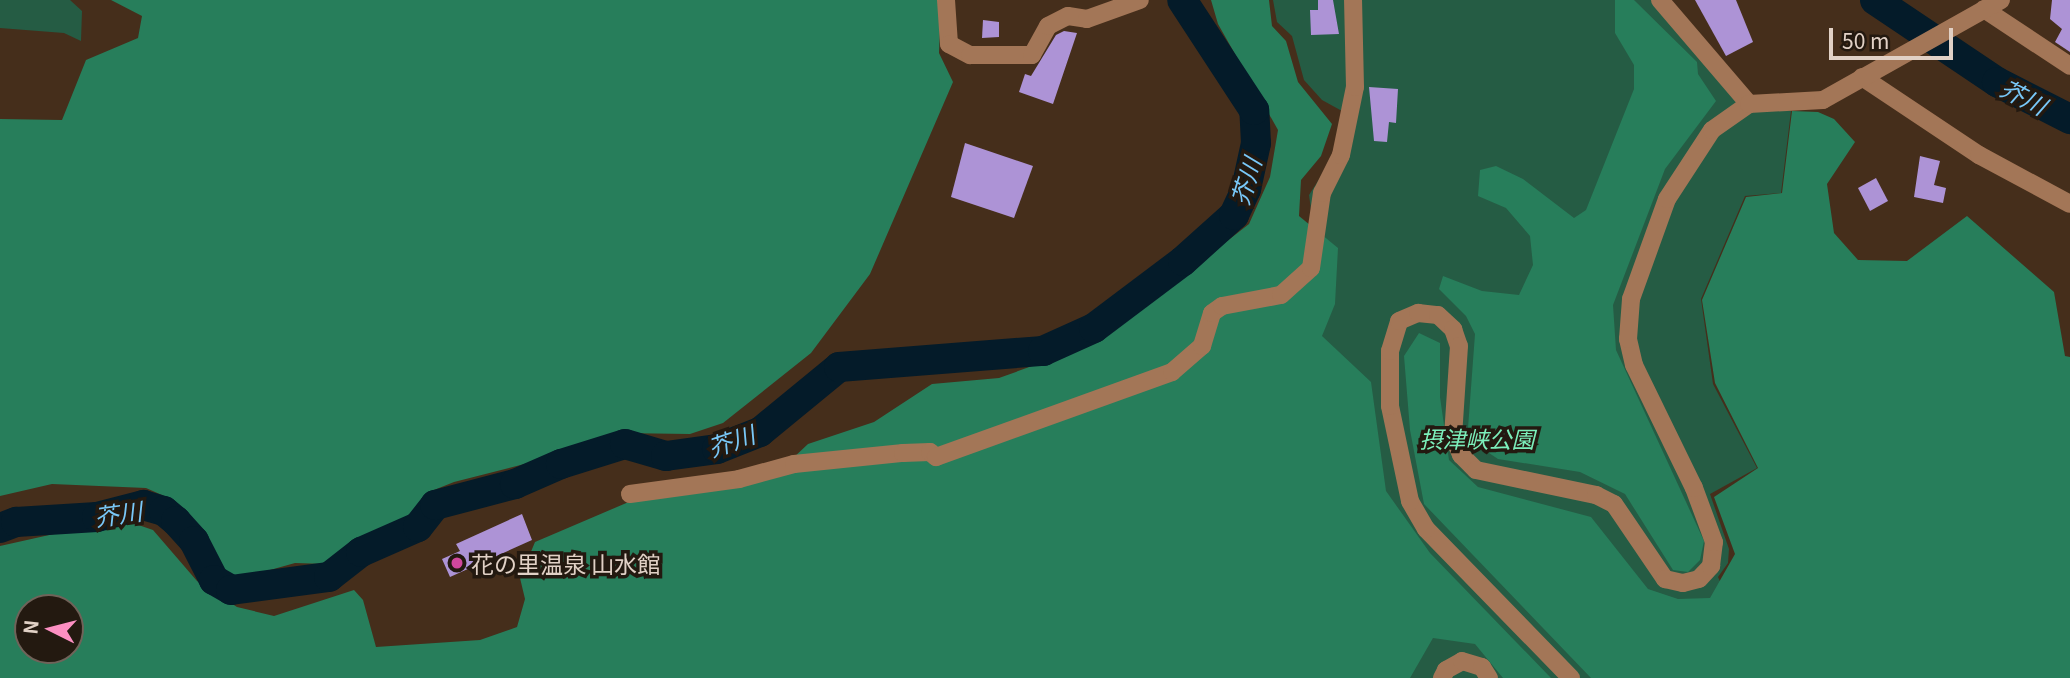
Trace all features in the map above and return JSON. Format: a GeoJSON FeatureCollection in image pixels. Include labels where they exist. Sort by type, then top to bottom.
{"type":"FeatureCollection","features":[{"type":"Feature","properties":{"kind":"street"},"geometry":{"type":"LineString","coordinates":[[946,0],[949,44],[970,55],[1032,55],[1048,26],[1068,16],[1087,19],[1140,0]]}},
{"type":"Feature","properties":{"kind":"street"},"geometry":{"type":"LineString","coordinates":[[630,494],[738,479],[794,464],[903,453],[930,452],[936,457],[1172,372],[1202,346],[1212,313],[1222,306],[1281,296],[1311,268],[1322,192],[1341,155],[1355,87],[1353,0]]}},
{"type":"Feature","properties":{"kind":"street"},"geometry":{"type":"LineString","coordinates":[[1660,0],[1749,104]]}},
{"type":"Feature","properties":{"kind":"street"},"geometry":{"type":"LineString","coordinates":[[1571,678],[1426,529],[1410,501],[1390,406],[1390,351],[1399,321],[1418,313],[1437,315],[1453,329],[1459,346],[1453,436],[1461,455],[1476,470],[1595,495],[1614,504],[1665,579],[1683,583],[1699,579],[1710,566],[1714,542],[1694,488],[1634,365],[1628,312],[1658,220],[1678,178],[1712,130],[1749,104],[1816,102],[2001,0]]}},
{"type":"Feature","properties":{"kind":"street"},"geometry":{"type":"LineString","coordinates":[[1981,11],[2070,66]]}},
{"type":"Feature","properties":{"kind":"street"},"geometry":{"type":"LineString","coordinates":[[1885,66],[1883,81],[1888,94]]}},
{"type":"Feature","properties":{"kind":"street"},"geometry":{"type":"LineString","coordinates":[[1862,77],[1979,155],[2070,204]]}},
{"type":"Feature","properties":{"kind":"street"},"geometry":{"type":"LineString","coordinates":[[1442,678],[1446,670],[1462,661],[1482,667],[1489,678]]}},
{"type":"Feature","properties":{"kind":"green space"},"geometry":{"type":"Polygon","coordinates":[[[0,0],[70,0],[82,11],[81,41],[64,33],[0,28],[0,0]]]}},
{"type":"Feature","properties":{"kind":"green space"},"geometry":{"type":"Polygon","coordinates":[[[111,0],[941,0],[939,53],[953,82],[870,274],[811,353],[723,423],[690,434],[619,433],[532,462],[454,482],[434,490],[410,517],[327,564],[295,563],[242,578],[228,577],[216,563],[202,534],[171,499],[146,488],[52,484],[0,496],[0,119],[62,120],[86,60],[138,38],[142,16],[111,0]]]}},
{"type":"Feature","properties":{"kind":"green space"},"geometry":{"type":"Polygon","coordinates":[[[1211,0],[1269,0],[1272,26],[1286,41],[1298,82],[1332,124],[1321,156],[1301,180],[1299,216],[1338,248],[1335,304],[1322,336],[1371,382],[1386,491],[1430,553],[1551,678],[1503,678],[1475,644],[1433,638],[1410,678],[0,678],[0,546],[121,519],[153,530],[197,581],[237,607],[274,616],[354,590],[363,600],[376,647],[480,640],[517,627],[525,599],[520,578],[535,542],[631,501],[775,475],[808,444],[874,422],[932,384],[999,378],[1096,343],[1249,224],[1270,177],[1278,130],[1218,24],[1211,0]]]}},
{"type":"Feature","properties":{"kind":"green space","name":"摂津峡公園"},"geometry":{"type":"Polygon","coordinates":[[[1273,0],[1667,0],[1760,108],[1791,111],[1781,193],[1745,196],[1701,299],[1713,384],[1757,468],[1710,494],[1729,549],[1728,563],[1718,577],[1765,678],[0,678],[0,590],[16,583],[43,594],[14,594],[14,664],[84,664],[84,610],[228,668],[482,643],[884,469],[1313,224],[1309,195],[1332,159],[1342,111],[1322,100],[1304,80],[1292,36],[1277,22],[1273,0]]]}},
{"type":"Feature","properties":{"kind":"green space"},"geometry":{"type":"Polygon","coordinates":[[[1615,0],[1634,0],[1697,62],[1698,74],[1716,101],[1665,169],[1613,305],[1616,350],[1704,541],[1700,560],[1688,572],[1673,570],[1625,494],[1580,472],[1498,459],[1477,445],[1468,428],[1475,334],[1466,316],[1439,289],[1443,276],[1482,291],[1519,295],[1533,265],[1530,236],[1506,208],[1478,196],[1480,170],[1496,166],[1523,179],[1574,218],[1586,210],[1634,89],[1634,65],[1615,33],[1615,0]]]}},
{"type":"Feature","properties":{"kind":"green space"},"geometry":{"type":"Polygon","coordinates":[[[1792,111],[1818,112],[1834,119],[1855,142],[1827,184],[1834,233],[1858,260],[1907,261],[1967,216],[2054,292],[2065,356],[2070,357],[2070,678],[1591,678],[1424,504],[1410,430],[1404,356],[1419,333],[1440,343],[1440,397],[1449,460],[1478,487],[1591,517],[1648,589],[1678,599],[1710,598],[1735,554],[1714,497],[1758,468],[1715,383],[1702,300],[1746,197],[1782,193],[1792,111]]]}},
{"type":"Feature","properties":{"kind":"building"},"geometry":{"type":"Polygon","coordinates":[[[1318,0],[1333,0],[1339,34],[1311,35],[1310,10],[1318,10],[1318,0]]]}},
{"type":"Feature","properties":{"kind":"building"},"geometry":{"type":"Polygon","coordinates":[[[1695,0],[1736,0],[1753,42],[1726,56],[1695,0]]]}},
{"type":"Feature","properties":{"kind":"building"},"geometry":{"type":"Polygon","coordinates":[[[2052,0],[2070,0],[2070,52],[2055,42],[2062,29],[2050,19],[2052,0]]]}},
{"type":"Feature","properties":{"kind":"building"},"geometry":{"type":"Polygon","coordinates":[[[983,20],[999,22],[999,37],[982,38],[983,20]]]}},
{"type":"Feature","properties":{"kind":"building"},"geometry":{"type":"Polygon","coordinates":[[[1064,31],[1077,33],[1053,104],[1019,92],[1025,74],[1031,76],[1056,35],[1064,31]]]}},
{"type":"Feature","properties":{"kind":"building"},"geometry":{"type":"Polygon","coordinates":[[[1369,87],[1398,89],[1396,123],[1389,122],[1387,142],[1374,141],[1369,87]]]}},
{"type":"Feature","properties":{"kind":"building"},"geometry":{"type":"Polygon","coordinates":[[[965,143],[1033,166],[1014,218],[951,197],[965,143]]]}},
{"type":"Feature","properties":{"kind":"building"},"geometry":{"type":"Polygon","coordinates":[[[1920,156],[1940,161],[1934,185],[1946,188],[1943,203],[1914,197],[1920,156]]]}},
{"type":"Feature","properties":{"kind":"building"},"geometry":{"type":"Polygon","coordinates":[[[1876,178],[1888,201],[1870,211],[1858,188],[1876,178]]]}},
{"type":"Feature","properties":{"kind":"building"},"geometry":{"type":"Polygon","coordinates":[[[522,514],[532,540],[450,577],[442,559],[460,551],[456,544],[522,514]]]}},
{"type":"Feature","properties":{"kind":"waterway","name":"芥川"},"geometry":{"type":"LineString","coordinates":[[0,528],[16,522],[97,517],[143,505],[164,511],[176,521],[194,541],[214,580],[231,590],[329,577],[361,552],[418,527],[435,505],[515,484],[561,464],[625,444],[666,456],[717,449],[760,432],[839,367],[1043,351],[1094,328],[1183,261],[1234,215],[1246,189],[1256,143],[1254,110],[1182,0]]}},
{"type":"Feature","properties":{"kind":"waterway","name":"芥川"},"geometry":{"type":"LineString","coordinates":[[1875,0],[1997,82],[2070,119]]}},
{"type":"Feature","properties":{"kind":"place","name":"花の里温泉 山水館"},"geometry":{"type":"Point","coordinates":[457,563]}}]}
